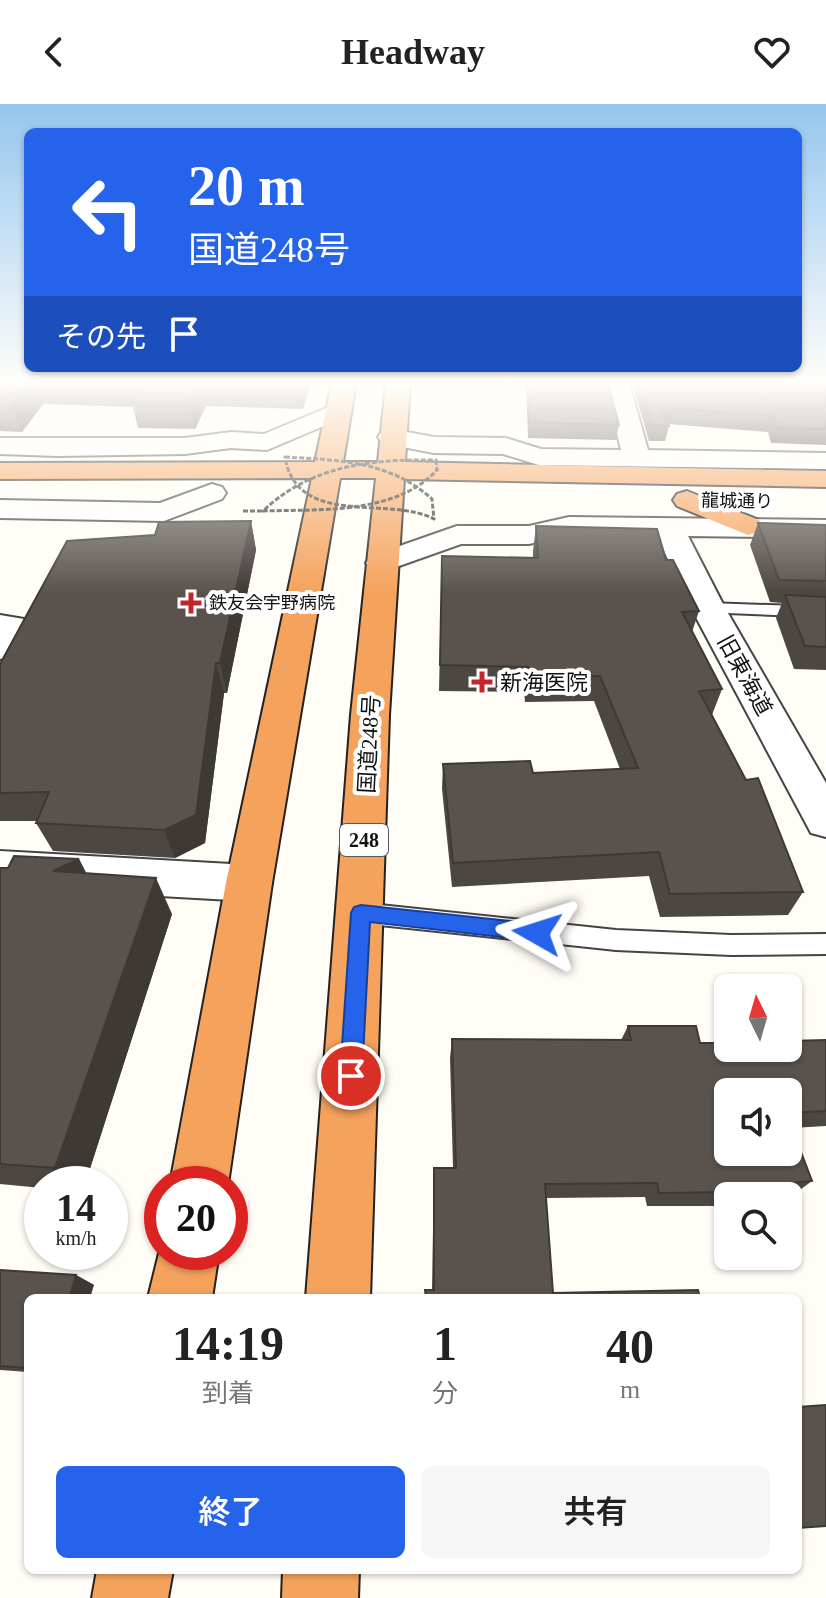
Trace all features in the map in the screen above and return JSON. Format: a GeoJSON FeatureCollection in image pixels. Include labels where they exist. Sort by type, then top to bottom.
{"type":"FeatureCollection","features":[{"type":"Feature","properties":{"kind":"highway","name":"国道248号"},"geometry":{"type":"LineString","coordinates":[[338,1294],[370,715],[382,563],[354,478],[350,453]]}},
{"type":"Feature","properties":{"kind":"highway","name":"国道248号"},"geometry":{"type":"LineString","coordinates":[[202,1166],[249,883],[354,478],[366,453]]}},
{"type":"Feature","properties":{"kind":"highway"},"geometry":{"type":"LineString","coordinates":[[0,491],[93,482],[354,478],[657,492],[754,461]]}},
{"type":"Feature","properties":{"kind":"highway"},"geometry":{"type":"LineString","coordinates":[[0,471],[212,493],[354,478]]}},
{"type":"Feature","properties":{"kind":"highway","name":"龍城通り"},"geometry":{"type":"LineString","coordinates":[[657,492],[826,479]]}},
{"type":"Feature","properties":{"kind":"highway","name":"龍城通り"},"geometry":{"type":"LineString","coordinates":[[657,492],[826,503]]}},
{"type":"Feature","properties":{"kind":"highway"},"geometry":{"type":"LineString","coordinates":[[181,1294],[185,1270]]}},
{"type":"Feature","properties":{"kind":"highway"},"geometry":{"type":"LineString","coordinates":[[130,1598],[134,1574]]}},
{"type":"Feature","properties":{"kind":"highway"},"geometry":{"type":"LineString","coordinates":[[320,1598],[321,1574]]}},
{"type":"Feature","properties":{"kind":"street"},"geometry":{"type":"LineString","coordinates":[[43,510],[93,482],[62,453]]}},
{"type":"Feature","properties":{"kind":"street"},"geometry":{"type":"LineString","coordinates":[[354,478],[415,453]]}},
{"type":"Feature","properties":{"kind":"street"},"geometry":{"type":"LineString","coordinates":[[526,453],[657,492],[748,526],[826,529]]}},
{"type":"Feature","properties":{"kind":"street","name":"旧東海道"},"geometry":{"type":"LineString","coordinates":[[643,453],[708,608],[826,821]]}},
{"type":"Feature","properties":{"kind":"street"},"geometry":{"type":"LineString","coordinates":[[754,461],[826,461]]}},
{"type":"Feature","properties":{"kind":"street"},"geometry":{"type":"LineString","coordinates":[[382,563],[457,535],[529,535],[569,526],[657,492]]}},
{"type":"Feature","properties":{"kind":"street"},"geometry":{"type":"LineString","coordinates":[[0,509],[164,512],[212,493]]}},
{"type":"Feature","properties":{"kind":"street"},"geometry":{"type":"LineString","coordinates":[[0,626],[12,626],[0,648]]}},
{"type":"Feature","properties":{"kind":"street"},"geometry":{"type":"LineString","coordinates":[[0,869],[249,883]]}},
{"type":"Feature","properties":{"kind":"lane"},"geometry":{"type":"LineString","coordinates":[[708,608],[826,612]]}},
{"type":"Feature","properties":{"kind":"lane"},"geometry":{"type":"LineString","coordinates":[[361,913],[616,940],[731,945],[826,944]]}},
{"type":"Feature","properties":{"kind":"path"},"geometry":{"type":"LineString","coordinates":[[285,457],[432,499],[434,519],[354,478],[285,457]]}},
{"type":"Feature","properties":{"kind":"path"},"geometry":{"type":"LineString","coordinates":[[354,478],[325,500],[354,478],[406,476],[354,478],[263,511],[354,478],[436,460],[437,470],[433,478],[354,478]]}},
{"type":"Feature","properties":{"kind":"path"},"geometry":{"type":"LineString","coordinates":[[354,478],[373,504],[354,478]]}},
{"type":"Feature","properties":{"kind":"building"},"geometry":{"type":"Polygon","coordinates":[[[251,521],[220,663],[216,663],[196,815],[164,830],[36,823],[49,792],[0,793],[0,664],[67,541],[155,535],[159,522],[251,521]]]}},
{"type":"Feature","properties":{"kind":"building"},"geometry":{"type":"Polygon","coordinates":[[[758,523],[826,525],[826,581],[779,580],[758,523]]]}},
{"type":"Feature","properties":{"kind":"building"},"geometry":{"type":"Polygon","coordinates":[[[536,526],[657,529],[666,560],[673,560],[699,611],[682,612],[722,689],[699,691],[746,780],[758,778],[803,892],[670,894],[659,852],[453,863],[443,764],[530,761],[533,773],[638,768],[600,676],[529,676],[528,667],[440,665],[442,556],[538,558],[536,526]]]}},
{"type":"Feature","properties":{"kind":"building"},"geometry":{"type":"Polygon","coordinates":[[[785,595],[826,597],[826,647],[805,646],[785,595]]]}},
{"type":"Feature","properties":{"kind":"building"},"geometry":{"type":"Polygon","coordinates":[[[14,856],[79,859],[53,871],[156,878],[56,1166],[0,1164],[0,868],[8,868],[14,856]]]}},
{"type":"Feature","properties":{"kind":"building"},"geometry":{"type":"Polygon","coordinates":[[[628,1026],[696,1026],[700,1043],[714,1043],[714,1062],[802,1062],[802,1041],[826,1040],[826,1111],[802,1112],[802,1078],[714,1078],[714,1166],[802,1166],[802,1155],[812,1181],[714,1182],[714,1192],[659,1193],[657,1183],[545,1184],[553,1293],[698,1290],[699,1294],[426,1294],[425,1290],[434,1290],[434,1168],[456,1168],[452,1039],[631,1040],[628,1026]]]}},
{"type":"Feature","properties":{"kind":"building"},"geometry":{"type":"Polygon","coordinates":[[[0,1270],[76,1275],[70,1294],[24,1294],[24,1368],[0,1366],[0,1270]]]}},
{"type":"Feature","properties":{"kind":"building"},"geometry":{"type":"Polygon","coordinates":[[[826,1405],[826,1526],[802,1528],[802,1407],[826,1405]]]}},
{"type":"Feature","properties":{"kind":"place","name":"鉄友会宇野病院"},"geometry":{"type":"Point","coordinates":[191,603]}},
{"type":"Feature","properties":{"kind":"place","name":"新海医院"},"geometry":{"type":"Point","coordinates":[482,682]}},
{"type":"Feature","properties":{"kind":"route"},"geometry":{"type":"LineString","coordinates":[[351,1076],[361,913],[537,933]]}}]}
